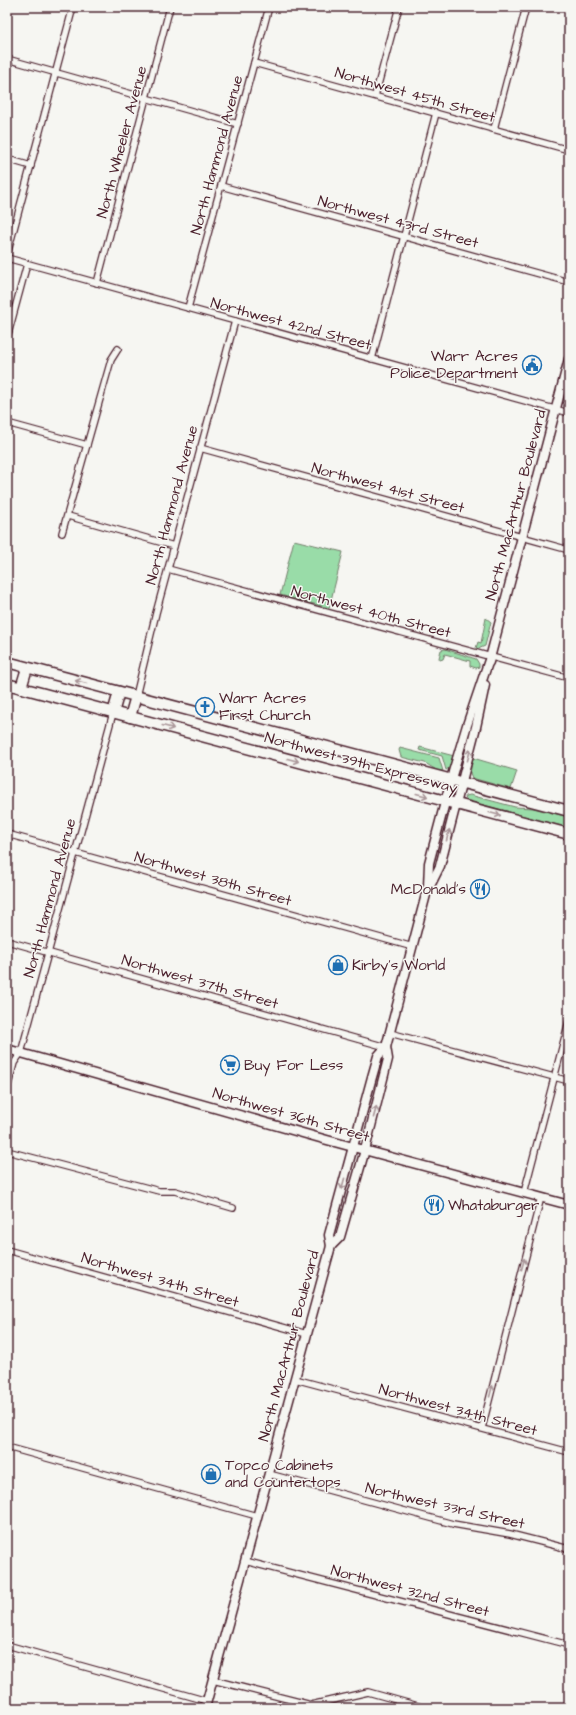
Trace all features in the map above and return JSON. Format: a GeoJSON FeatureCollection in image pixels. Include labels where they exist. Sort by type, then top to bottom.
{"type":"FeatureCollection","features":[{"type":"Feature","properties":{"kind":"highway","name":"Northwest 39th Expressway"},"geometry":{"type":"LineString","coordinates":[[7,662],[462,783],[566,809]]}},
{"type":"Feature","properties":{"kind":"highway"},"geometry":{"type":"LineString","coordinates":[[21,688],[27,668]]}},
{"type":"Feature","properties":{"kind":"highway","name":"Northwest 39th Expressway"},"geometry":{"type":"LineString","coordinates":[[7,684],[569,834]]}},
{"type":"Feature","properties":{"kind":"highway"},"geometry":{"type":"LineString","coordinates":[[113,712],[119,692]]}},
{"type":"Feature","properties":{"kind":"highway"},"geometry":{"type":"LineString","coordinates":[[130,717],[136,696]]}},
{"type":"Feature","properties":{"kind":"main road","name":"North MacArthur Boulevard"},"geometry":{"type":"LineString","coordinates":[[428,888],[440,866],[457,804],[476,727],[490,657],[569,359]]}},
{"type":"Feature","properties":{"kind":"main road","name":"North MacArthur Boulevard"},"geometry":{"type":"LineString","coordinates":[[206,1704],[332,1246],[340,1237],[365,1150],[388,1059],[386,1047],[428,888],[429,863],[467,725],[490,657]]}},
{"type":"Feature","properties":{"kind":"main road","name":"North MacArthur Boulevard"},"geometry":{"type":"LineString","coordinates":[[332,1246],[330,1235],[352,1146],[378,1056],[386,1047]]}},
{"type":"Feature","properties":{"kind":"main road","name":"Northwest 36th Street"},"geometry":{"type":"LineString","coordinates":[[7,1049],[365,1150],[569,1205]]}},
{"type":"Feature","properties":{"kind":"street"},"geometry":{"type":"LineString","coordinates":[[7,255],[73,7]]}},
{"type":"Feature","properties":{"kind":"street","name":"North Wheeler Avenue"},"geometry":{"type":"LineString","coordinates":[[97,283],[170,7]]}},
{"type":"Feature","properties":{"kind":"street","name":"North Hammond Avenue"},"geometry":{"type":"LineString","coordinates":[[188,308],[269,7]]}},
{"type":"Feature","properties":{"kind":"street"},"geometry":{"type":"LineString","coordinates":[[375,96],[399,7]]}},
{"type":"Feature","properties":{"kind":"street"},"geometry":{"type":"LineString","coordinates":[[494,129],[526,7]]}},
{"type":"Feature","properties":{"kind":"street"},"geometry":{"type":"LineString","coordinates":[[7,59],[238,124]]}},
{"type":"Feature","properties":{"kind":"street","name":"Northwest 45th Street"},"geometry":{"type":"LineString","coordinates":[[254,63],[569,150]]}},
{"type":"Feature","properties":{"kind":"street"},"geometry":{"type":"LineString","coordinates":[[372,359],[436,113]]}},
{"type":"Feature","properties":{"kind":"street"},"geometry":{"type":"LineString","coordinates":[[7,159],[31,166]]}},
{"type":"Feature","properties":{"kind":"street","name":"Northwest 43rd Street"},"geometry":{"type":"LineString","coordinates":[[221,186],[569,282]]}},
{"type":"Feature","properties":{"kind":"street","name":"Northwest 42nd Street"},"geometry":{"type":"LineString","coordinates":[[7,258],[569,413]]}},
{"type":"Feature","properties":{"kind":"street"},"geometry":{"type":"LineString","coordinates":[[7,338],[27,264]]}},
{"type":"Feature","properties":{"kind":"street","name":"North Hammond Avenue"},"geometry":{"type":"LineString","coordinates":[[136,696],[174,546],[235,321]]}},
{"type":"Feature","properties":{"kind":"street"},"geometry":{"type":"LineString","coordinates":[[62,533],[111,360],[118,350]]}},
{"type":"Feature","properties":{"kind":"street"},"geometry":{"type":"LineString","coordinates":[[7,423],[87,445]]}},
{"type":"Feature","properties":{"kind":"street","name":"Northwest 41st Street"},"geometry":{"type":"LineString","coordinates":[[200,448],[569,550]]}},
{"type":"Feature","properties":{"kind":"street"},"geometry":{"type":"LineString","coordinates":[[68,516],[174,546]]}},
{"type":"Feature","properties":{"kind":"street","name":"Northwest 40th Street"},"geometry":{"type":"LineString","coordinates":[[168,569],[569,678]]}},
{"type":"Feature","properties":{"kind":"street","name":"North Hammond Avenue"},"geometry":{"type":"LineString","coordinates":[[7,1088],[14,1063],[21,1053],[113,712]]}},
{"type":"Feature","properties":{"kind":"street","name":"Northwest 38th Street"},"geometry":{"type":"LineString","coordinates":[[7,834],[413,947]]}},
{"type":"Feature","properties":{"kind":"street","name":"Northwest 37th Street"},"geometry":{"type":"LineString","coordinates":[[7,941],[386,1047]]}},
{"type":"Feature","properties":{"kind":"street"},"geometry":{"type":"LineString","coordinates":[[524,1193],[569,1021]]}},
{"type":"Feature","properties":{"kind":"street"},"geometry":{"type":"LineString","coordinates":[[390,1033],[569,1081]]}},
{"type":"Feature","properties":{"kind":"street"},"geometry":{"type":"LineString","coordinates":[[7,1151],[160,1191],[175,1191],[233,1208]]}},
{"type":"Feature","properties":{"kind":"street"},"geometry":{"type":"LineString","coordinates":[[482,1428],[541,1197]]}},
{"type":"Feature","properties":{"kind":"street","name":"Northwest 34th Street"},"geometry":{"type":"LineString","coordinates":[[7,1250],[307,1334]]}},
{"type":"Feature","properties":{"kind":"street","name":"Northwest 34th Street"},"geometry":{"type":"LineString","coordinates":[[295,1379],[569,1452]]}},
{"type":"Feature","properties":{"kind":"street"},"geometry":{"type":"LineString","coordinates":[[7,1447],[257,1516]]}},
{"type":"Feature","properties":{"kind":"street","name":"Northwest 33rd Street"},"geometry":{"type":"LineString","coordinates":[[269,1474],[453,1524],[510,1534],[569,1549]]}},
{"type":"Feature","properties":{"kind":"street","name":"Northwest 32nd Street"},"geometry":{"type":"LineString","coordinates":[[245,1561],[569,1645]]}},
{"type":"Feature","properties":{"kind":"street"},"geometry":{"type":"LineString","coordinates":[[7,1645],[206,1704]]}},
{"type":"Feature","properties":{"kind":"street"},"geometry":{"type":"LineString","coordinates":[[213,1680],[311,1705],[368,1692],[426,1708]]}},
{"type":"Feature","properties":{"kind":"green space"},"geometry":{"type":"Polygon","coordinates":[[[294,540],[343,552],[329,608],[280,595],[294,540]]]}},
{"type":"Feature","properties":{"kind":"green space"},"geometry":{"type":"Polygon","coordinates":[[[486,618],[491,622],[485,646],[478,649],[476,648],[478,642],[481,643],[486,618]]]}},
{"type":"Feature","properties":{"kind":"green space"},"geometry":{"type":"Polygon","coordinates":[[[445,649],[476,659],[479,667],[476,668],[470,666],[470,661],[445,654],[443,659],[440,660],[441,650],[445,649]]]}},
{"type":"Feature","properties":{"kind":"green space"},"geometry":{"type":"Polygon","coordinates":[[[420,747],[454,756],[452,766],[446,770],[442,756],[419,750],[420,747]]]}},
{"type":"Feature","properties":{"kind":"green space"},"geometry":{"type":"Polygon","coordinates":[[[400,748],[439,758],[443,771],[438,771],[425,763],[401,757],[399,750],[400,748]]]}},
{"type":"Feature","properties":{"kind":"green space"},"geometry":{"type":"Polygon","coordinates":[[[473,758],[517,771],[511,789],[472,778],[470,773],[473,758]]]}},
{"type":"Feature","properties":{"kind":"green space"},"geometry":{"type":"Polygon","coordinates":[[[470,795],[515,807],[533,808],[569,817],[569,828],[468,801],[465,798],[466,796],[470,795]]]}},
{"type":"Feature","properties":{"kind":"place","name":"Warr Acres Police Department"},"geometry":{"type":"Point","coordinates":[532,365]}},
{"type":"Feature","properties":{"kind":"place","name":"Warr Acres First Church"},"geometry":{"type":"Point","coordinates":[205,707]}},
{"type":"Feature","properties":{"kind":"place","name":"McDonald's"},"geometry":{"type":"Point","coordinates":[480,889]}},
{"type":"Feature","properties":{"kind":"place","name":"Kirby's World"},"geometry":{"type":"Point","coordinates":[338,965]}},
{"type":"Feature","properties":{"kind":"place","name":"Buy For Less"},"geometry":{"type":"Point","coordinates":[230,1065]}},
{"type":"Feature","properties":{"kind":"place","name":"Whataburger"},"geometry":{"type":"Point","coordinates":[434,1205]}},
{"type":"Feature","properties":{"kind":"place","name":"Topco Cabinets and Countertops"},"geometry":{"type":"Point","coordinates":[211,1474]}}]}
